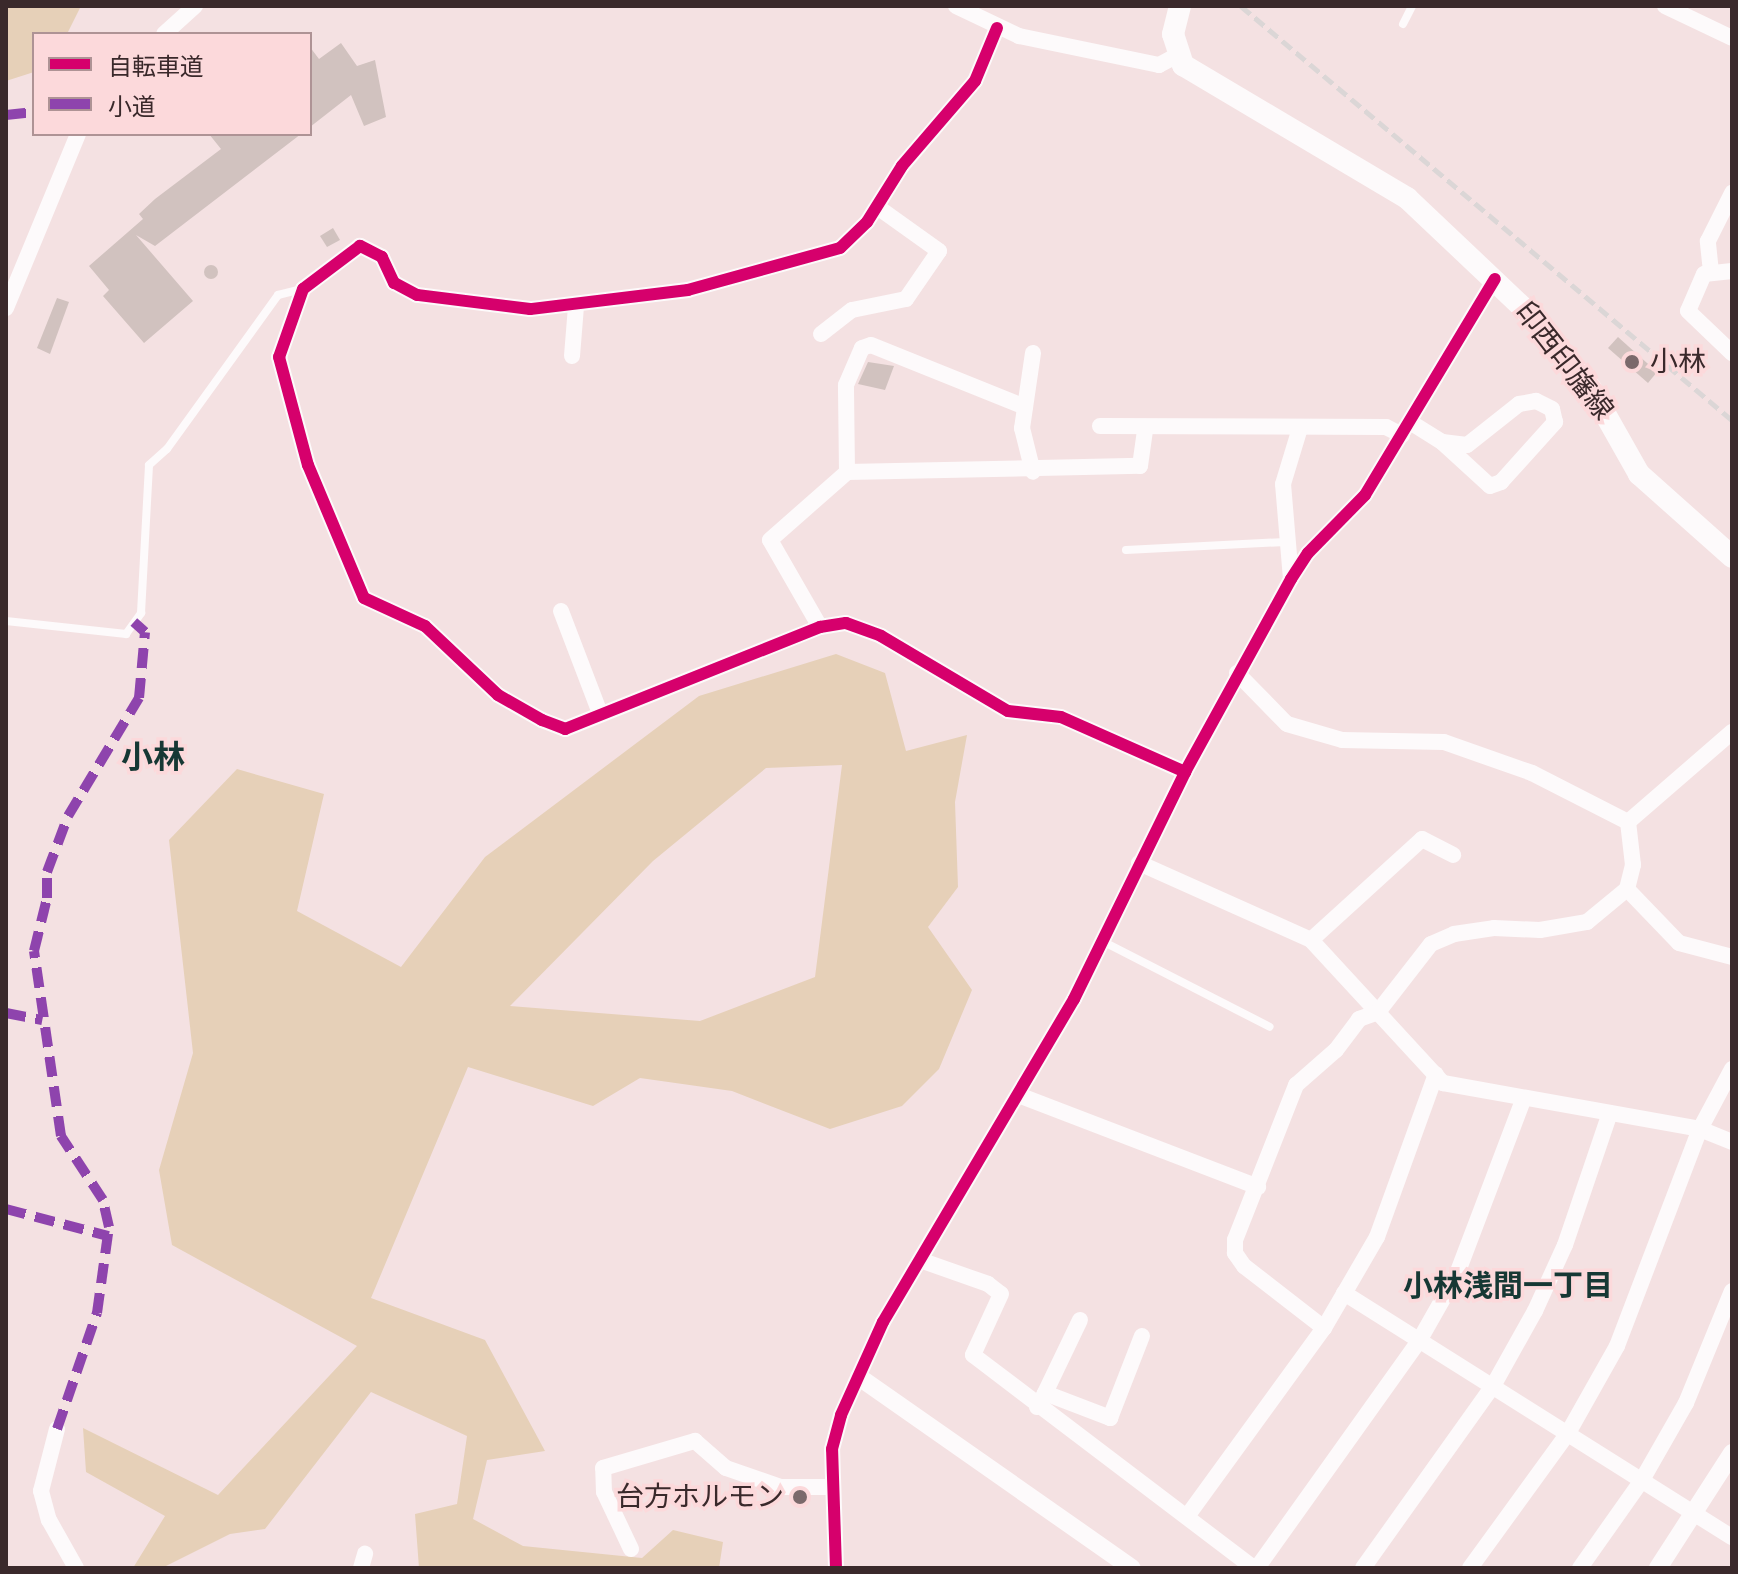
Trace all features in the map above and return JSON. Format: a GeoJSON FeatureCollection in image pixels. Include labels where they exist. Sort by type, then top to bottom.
{"type":"FeatureCollection","features":[{"type":"Feature","properties":{"kind":"main road"},"geometry":{"type":"LineString","coordinates":[[1178,55],[1173,34],[1180,6]]}},
{"type":"Feature","properties":{"kind":"main road","name":"印西印旛線"},"geometry":{"type":"LineString","coordinates":[[1178,55],[1195,72],[1390,184],[1495,279],[1585,380],[1639,474],[1732,557]]}},
{"type":"Feature","properties":{"kind":"street"},"geometry":{"type":"LineString","coordinates":[[166,32],[195,6]]}},
{"type":"Feature","properties":{"kind":"street"},"geometry":{"type":"LineString","coordinates":[[956,6],[997,28],[1159,65],[1178,55]]}},
{"type":"Feature","properties":{"kind":"street"},"geometry":{"type":"LineString","coordinates":[[1665,6],[1732,38]]}},
{"type":"Feature","properties":{"kind":"street"},"geometry":{"type":"LineString","coordinates":[[997,28],[975,81],[902,166],[879,208],[840,248],[688,290],[576,306],[530,309],[417,295],[394,283],[382,257],[360,246],[303,289],[279,357],[308,465],[364,598],[425,626],[498,695],[542,720],[565,729],[820,627],[846,623],[863,629],[1008,711],[1061,717],[1185,772]]}},
{"type":"Feature","properties":{"kind":"street"},"geometry":{"type":"LineString","coordinates":[[6,308],[77,136]]}},
{"type":"Feature","properties":{"kind":"street"},"geometry":{"type":"LineString","coordinates":[[1711,272],[1708,241],[1732,193]]}},
{"type":"Feature","properties":{"kind":"street"},"geometry":{"type":"LineString","coordinates":[[821,334],[852,310],[906,299],[939,251],[879,208]]}},
{"type":"Feature","properties":{"kind":"street"},"geometry":{"type":"LineString","coordinates":[[1732,271],[1711,272],[1695,287],[1688,311],[1732,353]]}},
{"type":"Feature","properties":{"kind":"street"},"geometry":{"type":"LineString","coordinates":[[836,1568],[832,1449],[859,1377],[920,1260],[1021,1096],[1104,942],[1185,772],[1291,579],[1308,553],[1365,495],[1495,279]]}},
{"type":"Feature","properties":{"kind":"street"},"geometry":{"type":"LineString","coordinates":[[572,356],[576,306]]}},
{"type":"Feature","properties":{"kind":"street"},"geometry":{"type":"LineString","coordinates":[[847,472],[846,385],[862,348],[871,345],[1025,407]]}},
{"type":"Feature","properties":{"kind":"street"},"geometry":{"type":"LineString","coordinates":[[1033,353],[1022,428],[1033,472]]}},
{"type":"Feature","properties":{"kind":"street"},"geometry":{"type":"LineString","coordinates":[[1100,426],[1145,430],[1172,424],[1406,428],[1442,442],[1467,445],[1519,404],[1536,401],[1552,409],[1555,422],[1501,482],[1490,486],[1442,442]]}},
{"type":"Feature","properties":{"kind":"street"},"geometry":{"type":"LineString","coordinates":[[1291,579],[1283,484],[1300,428]]}},
{"type":"Feature","properties":{"kind":"street"},"geometry":{"type":"LineString","coordinates":[[820,627],[770,540],[847,472],[1033,472],[1140,466],[1145,430]]}},
{"type":"Feature","properties":{"kind":"street"},"geometry":{"type":"LineString","coordinates":[[561,611],[600,713]]}},
{"type":"Feature","properties":{"kind":"street"},"geometry":{"type":"LineString","coordinates":[[1237,673],[1287,724],[1342,740],[1444,742],[1532,773],[1628,822]]}},
{"type":"Feature","properties":{"kind":"street"},"geometry":{"type":"LineString","coordinates":[[1628,822],[1732,732]]}},
{"type":"Feature","properties":{"kind":"street"},"geometry":{"type":"LineString","coordinates":[[1324,1328],[1244,1266],[1235,1253],[1235,1240],[1296,1085],[1336,1050],[1359,1019],[1378,1012],[1431,944],[1454,934],[1587,922],[1627,889],[1633,865],[1628,822]]}},
{"type":"Feature","properties":{"kind":"street"},"geometry":{"type":"LineString","coordinates":[[1311,940],[1422,839],[1453,855]]}},
{"type":"Feature","properties":{"kind":"street"},"geometry":{"type":"LineString","coordinates":[[1139,863],[1311,940],[1443,1083],[1523,1100],[1700,1129],[1732,1142]]}},
{"type":"Feature","properties":{"kind":"street"},"geometry":{"type":"LineString","coordinates":[[1627,889],[1679,943],[1732,957]]}},
{"type":"Feature","properties":{"kind":"street"},"geometry":{"type":"LineString","coordinates":[[1470,1568],[1568,1433],[1617,1346],[1700,1129],[1732,1069]]}},
{"type":"Feature","properties":{"kind":"street"},"geometry":{"type":"LineString","coordinates":[[1188,1515],[1324,1328],[1377,1237],[1436,1074]]}},
{"type":"Feature","properties":{"kind":"street"},"geometry":{"type":"LineString","coordinates":[[1021,1096],[1258,1187]]}},
{"type":"Feature","properties":{"kind":"street"},"geometry":{"type":"LineString","coordinates":[[920,1260],[988,1284],[1001,1294],[973,1355],[1041,1400],[1255,1568],[1419,1341],[1457,1274],[1523,1100]]}},
{"type":"Feature","properties":{"kind":"street"},"geometry":{"type":"LineString","coordinates":[[1363,1568],[1493,1386],[1535,1311],[1565,1245],[1610,1113]]}},
{"type":"Feature","properties":{"kind":"street"},"geometry":{"type":"LineString","coordinates":[[1580,1568],[1642,1480],[1686,1403],[1732,1291]]}},
{"type":"Feature","properties":{"kind":"street"},"geometry":{"type":"LineString","coordinates":[[1344,1293],[1732,1537]]}},
{"type":"Feature","properties":{"kind":"street"},"geometry":{"type":"LineString","coordinates":[[1041,1400],[1080,1320]]}},
{"type":"Feature","properties":{"kind":"street"},"geometry":{"type":"LineString","coordinates":[[1041,1400],[1110,1418],[1142,1336]]}},
{"type":"Feature","properties":{"kind":"street"},"geometry":{"type":"LineString","coordinates":[[859,1377],[1132,1568]]}},
{"type":"Feature","properties":{"kind":"street"},"geometry":{"type":"LineString","coordinates":[[57,1429],[41,1491],[49,1520],[76,1568]]}},
{"type":"Feature","properties":{"kind":"street"},"geometry":{"type":"LineString","coordinates":[[631,1549],[604,1492],[603,1468],[695,1441],[726,1468],[781,1487],[831,1487]]}},
{"type":"Feature","properties":{"kind":"street"},"geometry":{"type":"LineString","coordinates":[[1658,1568],[1696,1514],[1732,1453]]}},
{"type":"Feature","properties":{"kind":"lane"},"geometry":{"type":"LineString","coordinates":[[1403,24],[1412,6]]}},
{"type":"Feature","properties":{"kind":"lane"},"geometry":{"type":"LineString","coordinates":[[6,621],[126,634],[141,613],[149,465],[176,437],[278,295],[303,289]]}},
{"type":"Feature","properties":{"kind":"lane"},"geometry":{"type":"LineString","coordinates":[[1126,550],[1286,542]]}},
{"type":"Feature","properties":{"kind":"lane"},"geometry":{"type":"LineString","coordinates":[[1104,942],[1270,1027]]}},
{"type":"Feature","properties":{"kind":"shaded area"},"geometry":{"type":"Polygon","coordinates":[[[6,6],[81,6],[68,32],[32,32],[32,73],[6,81],[6,6]]]}},
{"type":"Feature","properties":{"kind":"shaded area"},"geometry":{"type":"Polygon","coordinates":[[[836,654],[885,673],[906,751],[967,735],[955,802],[958,887],[928,927],[972,990],[939,1069],[902,1106],[830,1129],[732,1091],[640,1078],[593,1106],[468,1067],[371,1298],[485,1340],[545,1451],[487,1460],[473,1519],[523,1546],[642,1558],[673,1530],[723,1542],[719,1568],[419,1568],[415,1514],[457,1504],[467,1436],[371,1392],[265,1529],[230,1534],[162,1568],[133,1568],[165,1516],[86,1472],[83,1428],[218,1495],[357,1346],[172,1245],[159,1170],[193,1053],[169,840],[237,769],[324,794],[297,911],[401,967],[485,857],[699,696],[836,654]],[[842,765],[766,768],[653,861],[510,1006],[700,1021],[815,977],[842,765]]]}},
{"type":"Feature","properties":{"kind":"building"},"geometry":{"type":"Polygon","coordinates":[[[341,43],[357,66],[375,60],[386,117],[364,126],[351,95],[312,125],[312,50],[319,59],[341,43]]]}},
{"type":"Feature","properties":{"kind":"building"},"geometry":{"type":"Polygon","coordinates":[[[211,136],[298,136],[155,246],[136,235],[193,301],[144,343],[103,296],[109,290],[89,266],[143,219],[139,214],[155,199],[221,149],[211,136]]]}},
{"type":"Feature","properties":{"kind":"building"},"geometry":{"type":"Polygon","coordinates":[[[333,228],[340,240],[327,247],[320,236],[333,228]]]}},
{"type":"Feature","properties":{"kind":"building"},"geometry":{"type":"Polygon","coordinates":[[[211,265],[218,272],[211,279],[204,272],[211,265]]]}},
{"type":"Feature","properties":{"kind":"building"},"geometry":{"type":"Polygon","coordinates":[[[57,298],[69,302],[50,354],[37,348],[57,298]]]}},
{"type":"Feature","properties":{"kind":"building"},"geometry":{"type":"Polygon","coordinates":[[[1618,337],[1657,372],[1648,383],[1608,348],[1618,337]]]}},
{"type":"Feature","properties":{"kind":"building"},"geometry":{"type":"Polygon","coordinates":[[[868,362],[894,366],[885,390],[858,384],[868,362]]]}},
{"type":"Feature","properties":{"kind":"railway"},"geometry":{"type":"LineString","coordinates":[[1241,6],[1732,420]]}},
{"type":"Feature","properties":{"kind":"marked path"},"geometry":{"type":"LineString","coordinates":[[6,115],[32,112]]}},
{"type":"Feature","properties":{"kind":"marked path"},"geometry":{"type":"LineString","coordinates":[[57,1429],[97,1313],[109,1227],[103,1200],[61,1136],[34,951],[47,898],[47,872],[68,816],[139,698],[145,632],[134,622]]}},
{"type":"Feature","properties":{"kind":"marked path"},"geometry":{"type":"LineString","coordinates":[[6,1013],[42,1020]]}},
{"type":"Feature","properties":{"kind":"marked path"},"geometry":{"type":"LineString","coordinates":[[6,1209],[108,1236]]}},
{"type":"Feature","properties":{"kind":"cycle path"},"geometry":{"type":"LineString","coordinates":[[997,28],[975,81],[902,166],[867,222],[840,248],[688,290],[530,309],[417,295],[394,283],[382,257],[360,246],[303,289],[279,357],[308,465],[364,598],[425,626],[498,695],[542,720],[565,729],[820,627],[846,623],[881,636],[1008,711],[1061,717],[1185,772]]}},
{"type":"Feature","properties":{"kind":"cycle path"},"geometry":{"type":"LineString","coordinates":[[836,1568],[832,1449],[841,1415],[883,1322],[1074,999],[1185,772],[1291,579],[1308,553],[1365,495],[1495,279]]}},
{"type":"Feature","properties":{"kind":"place","name":"小林"},"geometry":{"type":"Point","coordinates":[1632,362]}},
{"type":"Feature","properties":{"kind":"place","name":"台方ホルモン"},"geometry":{"type":"Point","coordinates":[800,1497]}},
{"type":"Feature","properties":{"kind":"district","name":"小林"},"geometry":{"type":"Point","coordinates":[153,757]}},
{"type":"Feature","properties":{"kind":"district","name":"小林浅間一丁目"},"geometry":{"type":"Point","coordinates":[1508,1286]}}]}
